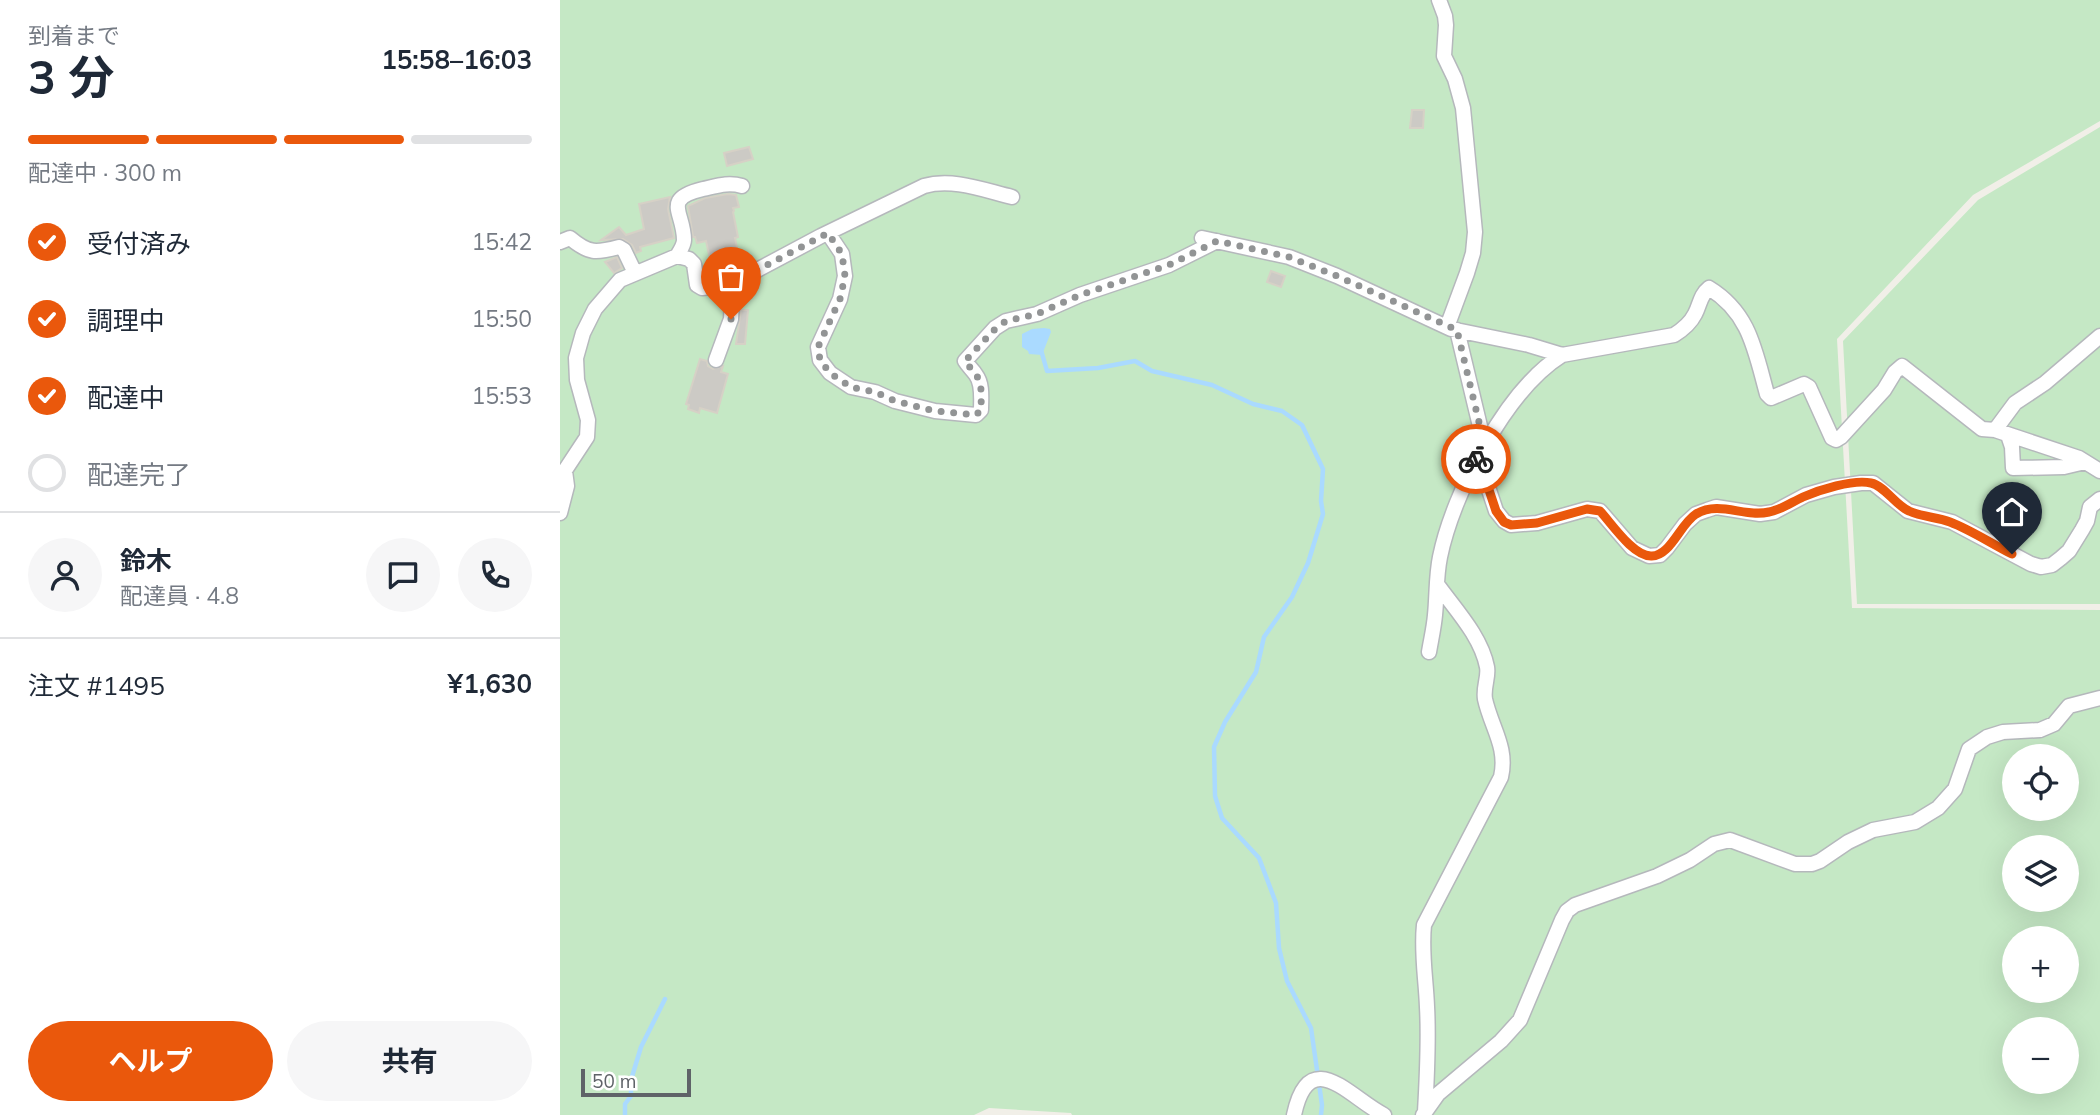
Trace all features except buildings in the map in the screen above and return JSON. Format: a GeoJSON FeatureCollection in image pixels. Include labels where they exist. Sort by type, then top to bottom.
{"type":"FeatureCollection","features":[{"type":"Feature","properties":{"kind":"street"},"geometry":{"type":"LineString","coordinates":[[1439,0],[1446,24],[1444,56],[1455,79],[1463,108],[1475,232],[1473,253],[1452,329],[1484,443]]}},
{"type":"Feature","properties":{"kind":"street"},"geometry":{"type":"LineString","coordinates":[[560,513],[567,486],[562,475],[587,437],[588,420],[577,380],[576,358],[583,333],[595,309],[620,280],[677,256],[689,259],[694,264],[698,285],[702,288],[729,285],[828,233],[924,186],[939,182],[955,183],[1012,197]]}},
{"type":"Feature","properties":{"kind":"street"},"geometry":{"type":"LineString","coordinates":[[677,256],[684,241],[678,214],[679,200],[685,194],[728,183],[742,186]]}},
{"type":"Feature","properties":{"kind":"street"},"geometry":{"type":"LineString","coordinates":[[828,233],[842,254],[845,276],[840,299],[818,347],[820,360],[830,373],[851,387],[875,392],[895,401],[935,411],[976,415],[981,410],[981,387],[976,374],[965,361],[996,328],[1006,321],[1037,314],[1080,295],[1169,265],[1217,241]]}},
{"type":"Feature","properties":{"kind":"street"},"geometry":{"type":"LineString","coordinates":[[560,242],[570,239],[582,249],[592,252],[619,247],[624,250],[635,273]]}},
{"type":"Feature","properties":{"kind":"street"},"geometry":{"type":"LineString","coordinates":[[1202,239],[1289,257],[1452,329],[1530,345],[1562,355]]}},
{"type":"Feature","properties":{"kind":"street"},"geometry":{"type":"LineString","coordinates":[[716,360],[731,319],[733,283]]}},
{"type":"Feature","properties":{"kind":"street"},"geometry":{"type":"LineString","coordinates":[[1429,652],[1440,556],[1451,522],[1484,443],[1512,405],[1548,364],[1562,355],[1674,335],[1686,328],[1695,316],[1703,292],[1709,288],[1738,313],[1751,334],[1767,394],[1771,398],[1804,384],[1809,387],[1832,438],[1841,437],[1902,366],[1982,429],[2052,449],[2100,471]]}},
{"type":"Feature","properties":{"kind":"street"},"geometry":{"type":"LineString","coordinates":[[1037,314],[1055,320]]}},
{"type":"Feature","properties":{"kind":"street"},"geometry":{"type":"LineString","coordinates":[[2002,433],[2015,403],[2045,383],[2100,336]]}},
{"type":"Feature","properties":{"kind":"street"},"geometry":{"type":"LineString","coordinates":[[2002,433],[2012,447],[2012,468],[2064,467],[2085,463]]}},
{"type":"Feature","properties":{"kind":"street"},"geometry":{"type":"LineString","coordinates":[[1474,464],[1484,475],[1496,511],[1504,522],[1511,525],[1537,523],[1587,509],[1600,511],[1632,548],[1649,556],[1660,555],[1685,524],[1696,514],[1707,510],[1716,507],[1760,514],[1774,512],[1806,495],[1861,482],[1873,483],[1908,511],[1952,522],[2040,567],[2052,565],[2069,551],[2087,521],[2090,507],[2100,499]]}},
{"type":"Feature","properties":{"kind":"street"},"geometry":{"type":"LineString","coordinates":[[1424,1114],[1427,1008],[1422,946],[1424,925],[1501,777],[1504,763],[1485,699],[1488,671],[1485,655],[1437,584]]}},
{"type":"Feature","properties":{"kind":"street"},"geometry":{"type":"LineString","coordinates":[[1424,1114],[1438,1094],[1501,1041],[1520,1020],[1562,920],[1567,911],[1575,905],[1657,876],[1690,860],[1714,844],[1730,840],[1795,864],[1820,861],[1848,842],[1873,830],[1915,822],[1938,808],[1955,789],[1969,749],[1987,737],[2040,730],[2054,724],[2069,706],[2100,698]]}},
{"type":"Feature","properties":{"kind":"street"},"geometry":{"type":"LineString","coordinates":[[1294,1115],[1298,1096],[1311,1081],[1326,1079],[1339,1083],[1384,1115]]}},
{"type":"Feature","properties":{"kind":"green space"},"geometry":{"type":"Polygon","coordinates":[[[560,0],[2100,0],[2100,121],[1973,195],[1837,339],[1852,608],[2100,610],[2100,1115],[1072,1115],[989,1108],[974,1115],[560,1115],[560,0]]]}},
{"type":"Feature","properties":{"kind":"green space"},"geometry":{"type":"Polygon","coordinates":[[[2100,127],[2100,604],[1857,604],[1843,341],[1978,200],[2100,127]]]}},
{"type":"Feature","properties":{"kind":"water"},"geometry":{"type":"Polygon","coordinates":[[[1032,329],[1050,329],[1051,332],[1042,355],[1029,354],[1022,347],[1022,334],[1032,329]]]}},
{"type":"Feature","properties":{"kind":"waterway"},"geometry":{"type":"LineString","coordinates":[[1041,350],[1047,371],[1098,368],[1135,361],[1152,371],[1212,385],[1253,404],[1282,411],[1302,425],[1323,469],[1323,514],[1308,563],[1292,597],[1264,637],[1256,672],[1225,722],[1214,747],[1215,796],[1222,818],[1259,858],[1276,903],[1279,948],[1287,981],[1311,1028],[1322,1105],[1321,1115]]}},
{"type":"Feature","properties":{"kind":"waterway"},"geometry":{"type":"LineString","coordinates":[[625,1115],[625,1104],[631,1096],[631,1080],[641,1047],[665,999]]}},
{"type":"Feature","properties":{"kind":"way so far"},"geometry":{"type":"LineString","coordinates":[[731,319],[733,283],[828,233],[842,254],[845,276],[840,299],[818,347],[820,360],[830,373],[851,387],[875,392],[895,401],[935,411],[976,415],[981,410],[981,387],[976,374],[965,361],[996,328],[1006,321],[1037,314],[1080,295],[1169,265],[1217,241],[1289,257],[1457,330],[1484,443],[1476,459]]}},
{"type":"Feature","properties":{"kind":"route"},"geometry":{"type":"LineString","coordinates":[[1476,459],[1474,464],[1484,475],[1496,511],[1504,522],[1511,525],[1537,523],[1587,509],[1600,511],[1632,548],[1649,556],[1660,555],[1685,524],[1696,514],[1707,510],[1716,507],[1760,514],[1774,512],[1806,495],[1861,482],[1873,483],[1908,511],[1952,522],[2012,554]]}}]}
